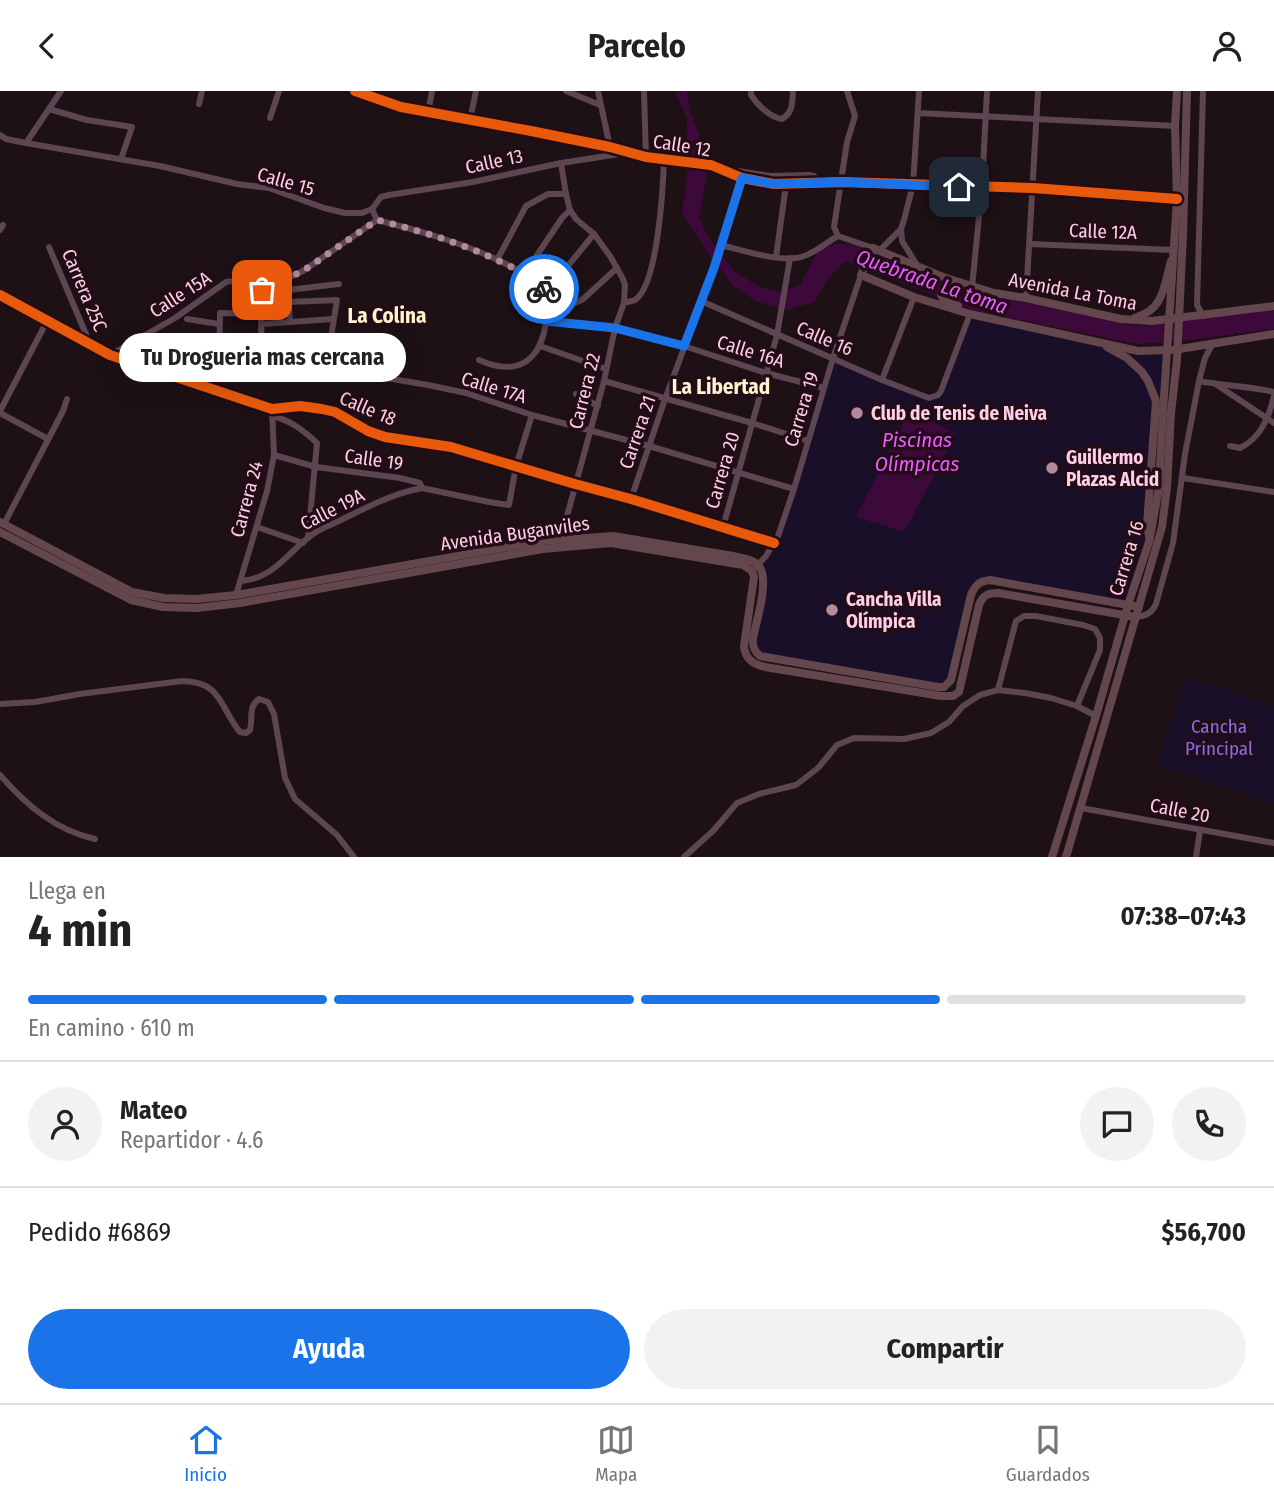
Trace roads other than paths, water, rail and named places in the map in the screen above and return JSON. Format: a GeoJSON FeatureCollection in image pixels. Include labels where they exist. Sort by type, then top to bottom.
{"type":"FeatureCollection","features":[{"type":"Feature","properties":{"kind":"main road","name":"Carrera 16"},"geometry":{"type":"LineString","coordinates":[[1066,857],[1157,545],[1164,510],[1177,199],[1177,91]]}},
{"type":"Feature","properties":{"kind":"main road","name":"Carrera 16"},"geometry":{"type":"LineString","coordinates":[[1052,857],[1149,542],[1159,488],[1167,413],[1177,361],[1187,91]]}},
{"type":"Feature","properties":{"kind":"main road","name":"Avenida La Toma"},"geometry":{"type":"LineString","coordinates":[[875,249],[972,287],[1121,319],[1152,321],[1274,306]]}},
{"type":"Feature","properties":{"kind":"main road","name":"Carrera 19"},"geometry":{"type":"LineString","coordinates":[[862,273],[875,249]]}},
{"type":"Feature","properties":{"kind":"main road"},"geometry":{"type":"LineString","coordinates":[[1121,319],[1145,315],[1159,302],[1174,251]]}},
{"type":"Feature","properties":{"kind":"main road"},"geometry":{"type":"LineString","coordinates":[[862,273],[914,297],[970,314],[1138,351],[1156,351],[1274,334]]}},
{"type":"Feature","properties":{"kind":"main road"},"geometry":{"type":"LineString","coordinates":[[984,317],[944,300],[943,289],[951,284],[994,293]]}},
{"type":"Feature","properties":{"kind":"main road"},"geometry":{"type":"LineString","coordinates":[[1101,344],[1135,365],[1148,381],[1156,401],[1147,525],[1149,542]]}},
{"type":"Feature","properties":{"kind":"main road","name":"Avenida Buganviles"},"geometry":{"type":"LineString","coordinates":[[1,526],[131,600],[163,607],[197,608],[240,603],[543,549],[611,543],[755,568]]}},
{"type":"Feature","properties":{"kind":"main road","name":"Avenida Buganviles"},"geometry":{"type":"LineString","coordinates":[[1,526],[132,592],[164,598],[196,599],[236,595],[543,541],[613,536],[733,555],[749,560],[755,568]]}},
{"type":"Feature","properties":{"kind":"main road"},"geometry":{"type":"LineString","coordinates":[[755,568],[763,575],[752,645],[760,656],[938,687],[944,687],[951,680],[971,595],[983,581],[990,580],[1139,607]]}},
{"type":"Feature","properties":{"kind":"main road"},"geometry":{"type":"LineString","coordinates":[[755,568],[744,646],[745,653],[752,662],[765,667],[941,697],[960,692],[979,605],[983,596],[988,593],[1135,617]]}},
{"type":"Feature","properties":{"kind":"street"},"geometry":{"type":"LineString","coordinates":[[26,143],[61,91]]}},
{"type":"Feature","properties":{"kind":"street"},"geometry":{"type":"LineString","coordinates":[[199,104],[202,91]]}},
{"type":"Feature","properties":{"kind":"street"},"geometry":{"type":"LineString","coordinates":[[270,118],[279,91]]}},
{"type":"Feature","properties":{"kind":"street","name":"Calle 12"},"geometry":{"type":"LineString","coordinates":[[355,91],[428,113],[531,131],[646,157],[711,165],[742,178],[774,184],[842,182],[1033,188],[1177,199]]}},
{"type":"Feature","properties":{"kind":"street"},"geometry":{"type":"LineString","coordinates":[[428,113],[432,91]]}},
{"type":"Feature","properties":{"kind":"street"},"geometry":{"type":"LineString","coordinates":[[470,120],[476,91]]}},
{"type":"Feature","properties":{"kind":"street"},"geometry":{"type":"LineString","coordinates":[[566,91],[600,105]]}},
{"type":"Feature","properties":{"kind":"street"},"geometry":{"type":"LineString","coordinates":[[598,91],[610,147]]}},
{"type":"Feature","properties":{"kind":"street"},"geometry":{"type":"LineString","coordinates":[[644,91],[646,157]]}},
{"type":"Feature","properties":{"kind":"street"},"geometry":{"type":"LineString","coordinates":[[751,93],[757,103],[775,118],[782,119],[792,109],[793,91]]}},
{"type":"Feature","properties":{"kind":"street","name":"Carrera 19"},"geometry":{"type":"LineString","coordinates":[[875,249],[901,229],[913,185],[919,91]]}},
{"type":"Feature","properties":{"kind":"street"},"geometry":{"type":"LineString","coordinates":[[972,287],[982,187],[987,91]]}},
{"type":"Feature","properties":{"kind":"street"},"geometry":{"type":"LineString","coordinates":[[1026,298],[1038,91]]}},
{"type":"Feature","properties":{"kind":"street"},"geometry":{"type":"LineString","coordinates":[[1203,91],[1197,305],[1203,316]]}},
{"type":"Feature","properties":{"kind":"street"},"geometry":{"type":"LineString","coordinates":[[720,247],[776,257],[800,258],[838,236],[834,227],[847,142],[855,116],[848,93]]}},
{"type":"Feature","properties":{"kind":"street"},"geometry":{"type":"LineString","coordinates":[[49,109],[87,120],[132,127],[121,159]]}},
{"type":"Feature","properties":{"kind":"street"},"geometry":{"type":"LineString","coordinates":[[919,113],[1175,126]]}},
{"type":"Feature","properties":{"kind":"street","name":"Calle 15"},"geometry":{"type":"LineString","coordinates":[[2,139],[269,188],[345,213],[362,213],[372,209]]}},
{"type":"Feature","properties":{"kind":"street","name":"Calle 13"},"geometry":{"type":"LineString","coordinates":[[372,209],[381,197],[629,153]]}},
{"type":"Feature","properties":{"kind":"street","name":"Carrera 22"},"geometry":{"type":"LineString","coordinates":[[567,516],[598,406],[615,328],[624,303],[634,300],[641,293],[651,268],[662,200],[664,160]]}},
{"type":"Feature","properties":{"kind":"street"},"geometry":{"type":"LineString","coordinates":[[561,163],[570,210],[610,255],[625,285],[624,303]]}},
{"type":"Feature","properties":{"kind":"street"},"geometry":{"type":"LineString","coordinates":[[730,173],[738,170],[770,176],[809,175],[814,176],[820,183]]}},
{"type":"Feature","properties":{"kind":"street","name":"Carrera 21"},"geometry":{"type":"LineString","coordinates":[[631,499],[714,268],[742,178]]}},
{"type":"Feature","properties":{"kind":"street"},"geometry":{"type":"LineString","coordinates":[[776,257],[786,184]]}},
{"type":"Feature","properties":{"kind":"street"},"geometry":{"type":"LineString","coordinates":[[497,260],[526,206],[548,194],[566,194]]}},
{"type":"Feature","properties":{"kind":"street"},"geometry":{"type":"LineString","coordinates":[[372,209],[377,220]]}},
{"type":"Feature","properties":{"kind":"street"},"geometry":{"type":"LineString","coordinates":[[524,273],[570,210]]}},
{"type":"Feature","properties":{"kind":"street"},"geometry":{"type":"LineString","coordinates":[[262,290],[303,271],[377,220],[465,245],[537,282],[545,290],[547,306],[540,346],[529,361],[514,367],[499,367],[478,360]]}},
{"type":"Feature","properties":{"kind":"street"},"geometry":{"type":"LineString","coordinates":[[901,229],[902,241],[917,266]]}},
{"type":"Feature","properties":{"kind":"street"},"geometry":{"type":"LineString","coordinates":[[545,290],[594,235]]}},
{"type":"Feature","properties":{"kind":"street","name":"Avenida La Toma"},"geometry":{"type":"LineString","coordinates":[[838,236],[875,249]]}},
{"type":"Feature","properties":{"kind":"street","name":"Calle 12A"},"geometry":{"type":"LineString","coordinates":[[1030,244],[1174,251]]}},
{"type":"Feature","properties":{"kind":"street","name":"Carrera 25C"},"geometry":{"type":"LineString","coordinates":[[50,247],[91,346]]}},
{"type":"Feature","properties":{"kind":"street","name":"Carrera 20"},"geometry":{"type":"LineString","coordinates":[[723,527],[777,334],[790,258]]}},
{"type":"Feature","properties":{"kind":"street"},"geometry":{"type":"LineString","coordinates":[[547,306],[570,305],[582,300],[617,268]]}},
{"type":"Feature","properties":{"kind":"street","name":"Carrera 19"},"geometry":{"type":"LineString","coordinates":[[755,568],[774,543],[794,489],[833,358],[862,273]]}},
{"type":"Feature","properties":{"kind":"street","name":"Calle 15A"},"geometry":{"type":"LineString","coordinates":[[110,355],[175,318],[226,282],[238,282],[262,290]]}},
{"type":"Feature","properties":{"kind":"street"},"geometry":{"type":"LineString","coordinates":[[262,290],[339,284]]}},
{"type":"Feature","properties":{"kind":"street"},"geometry":{"type":"LineString","coordinates":[[288,290],[290,322]]}},
{"type":"Feature","properties":{"kind":"street","name":"Calle 18"},"geometry":{"type":"LineString","coordinates":[[0,295],[110,355],[178,376],[272,412],[300,406],[335,412],[368,431],[385,437],[451,447],[774,543]]}},
{"type":"Feature","properties":{"kind":"street"},"geometry":{"type":"LineString","coordinates":[[882,380],[914,297]]}},
{"type":"Feature","properties":{"kind":"street"},"geometry":{"type":"LineString","coordinates":[[289,302],[337,300],[326,368]]}},
{"type":"Feature","properties":{"kind":"street","name":"Calle 16"},"geometry":{"type":"LineString","coordinates":[[701,301],[929,398],[941,391],[970,314]]}},
{"type":"Feature","properties":{"kind":"street"},"geometry":{"type":"LineString","coordinates":[[219,373],[220,313],[261,314],[261,369]]}},
{"type":"Feature","properties":{"kind":"street"},"geometry":{"type":"LineString","coordinates":[[187,319],[219,324]]}},
{"type":"Feature","properties":{"kind":"street"},"geometry":{"type":"LineString","coordinates":[[261,324],[333,319]]}},
{"type":"Feature","properties":{"kind":"street"},"geometry":{"type":"LineString","coordinates":[[47,321],[0,412],[48,439]]}},
{"type":"Feature","properties":{"kind":"street","name":"Calle 16A"},"geometry":{"type":"LineString","coordinates":[[546,321],[615,328],[824,388]]}},
{"type":"Feature","properties":{"kind":"street"},"geometry":{"type":"LineString","coordinates":[[1135,617],[1147,615],[1156,604],[1173,543],[1199,381],[1205,358],[1213,343]]}},
{"type":"Feature","properties":{"kind":"street"},"geometry":{"type":"LineString","coordinates":[[540,346],[606,369]]}},
{"type":"Feature","properties":{"kind":"street","name":"Calle 17A"},"geometry":{"type":"LineString","coordinates":[[178,376],[261,369],[326,368],[466,393],[532,415],[794,489]]}},
{"type":"Feature","properties":{"kind":"street"},"geometry":{"type":"LineString","coordinates":[[604,381],[808,441]]}},
{"type":"Feature","properties":{"kind":"street"},"geometry":{"type":"LineString","coordinates":[[1199,381],[1253,387],[1274,394],[1271,420],[1252,442],[1240,448],[1230,446]]}},
{"type":"Feature","properties":{"kind":"street"},"geometry":{"type":"LineString","coordinates":[[1216,384],[1271,420]]}},
{"type":"Feature","properties":{"kind":"street"},"geometry":{"type":"LineString","coordinates":[[576,394],[598,406]]}},
{"type":"Feature","properties":{"kind":"street"},"geometry":{"type":"LineString","coordinates":[[1,526],[67,399]]}},
{"type":"Feature","properties":{"kind":"street"},"geometry":{"type":"LineString","coordinates":[[240,581],[265,575],[305,540],[317,443],[295,424],[272,412]]}},
{"type":"Feature","properties":{"kind":"street","name":"Carrera 24"},"geometry":{"type":"LineString","coordinates":[[236,595],[267,491],[274,455],[272,412]]}},
{"type":"Feature","properties":{"kind":"street"},"geometry":{"type":"LineString","coordinates":[[516,466],[532,415]]}},
{"type":"Feature","properties":{"kind":"street","name":"Calle 19"},"geometry":{"type":"LineString","coordinates":[[274,455],[316,467],[400,478],[420,483],[422,488],[509,505],[516,466]]}},
{"type":"Feature","properties":{"kind":"street"},"geometry":{"type":"LineString","coordinates":[[1182,478],[1274,492]]}},
{"type":"Feature","properties":{"kind":"street","name":"Calle 19A"},"geometry":{"type":"LineString","coordinates":[[257,527],[305,540],[317,531],[359,511],[410,490],[422,488]]}},
{"type":"Feature","properties":{"kind":"street"},"geometry":{"type":"LineString","coordinates":[[998,690],[1016,621],[1024,615],[1072,623],[1094,629],[1100,638],[1100,650],[1077,706]]}},
{"type":"Feature","properties":{"kind":"street"},"geometry":{"type":"LineString","coordinates":[[0,704],[35,702],[194,681],[206,686],[220,698],[232,722],[240,732],[246,733],[250,730],[253,703],[259,699],[268,702],[274,714],[285,778],[295,799],[337,835],[354,857]]}},
{"type":"Feature","properties":{"kind":"street"},"geometry":{"type":"LineString","coordinates":[[684,857],[713,831],[737,803],[759,794],[796,785],[818,768],[837,745],[854,738],[904,739],[931,733],[949,722],[963,706],[980,695],[998,690],[1051,698],[1077,706],[1096,716]]}},
{"type":"Feature","properties":{"kind":"street"},"geometry":{"type":"LineString","coordinates":[[0,775],[31,806],[56,825],[76,835],[95,839]]}},
{"type":"Feature","properties":{"kind":"street","name":"Calle 20"},"geometry":{"type":"LineString","coordinates":[[1081,809],[1274,843]]}},
{"type":"Feature","properties":{"kind":"street"},"geometry":{"type":"LineString","coordinates":[[1196,857],[1200,831]]}},
{"type":"Feature","properties":{"kind":"water","name":"Quebrada La toma"},"geometry":{"type":"Polygon","coordinates":[[[675,91],[687,91],[690,111],[705,151],[707,174],[699,218],[710,240],[734,271],[760,287],[780,292],[800,285],[817,252],[835,244],[853,245],[884,254],[970,288],[1131,325],[1147,326],[1174,319],[1274,309],[1274,329],[1174,342],[1136,344],[972,310],[845,261],[828,279],[814,302],[787,310],[755,301],[733,285],[682,214],[687,176],[687,119],[675,91]]]}},
{"type":"Feature","properties":{"kind":"water","name":"Piscinas Olímpicas"},"geometry":{"type":"Polygon","coordinates":[[[909,410],[956,434],[904,532],[856,517],[909,410]]]}},
{"type":"Feature","properties":{"kind":"place","name":"Tu Drogueria mas cercana"},"geometry":{"type":"Point","coordinates":[262,290]}},
{"type":"Feature","properties":{"kind":"place","name":"Club de Tenis de Neiva"},"geometry":{"type":"Point","coordinates":[857,413]}},
{"type":"Feature","properties":{"kind":"place","name":"Guillermo Plazas Alcid"},"geometry":{"type":"Point","coordinates":[1052,468]}},
{"type":"Feature","properties":{"kind":"place","name":"Cancha Villa Olímpica"},"geometry":{"type":"Point","coordinates":[832,610]}},
{"type":"Feature","properties":{"kind":"district","name":"La Colina"},"geometry":{"type":"Point","coordinates":[387,316]}},
{"type":"Feature","properties":{"kind":"district","name":"La Libertad"},"geometry":{"type":"Point","coordinates":[721,387]}},
{"type":"Feature","properties":{"kind":"park label","name":"Cancha Principal"},"geometry":{"type":"Point","coordinates":[1219,737]}}]}
